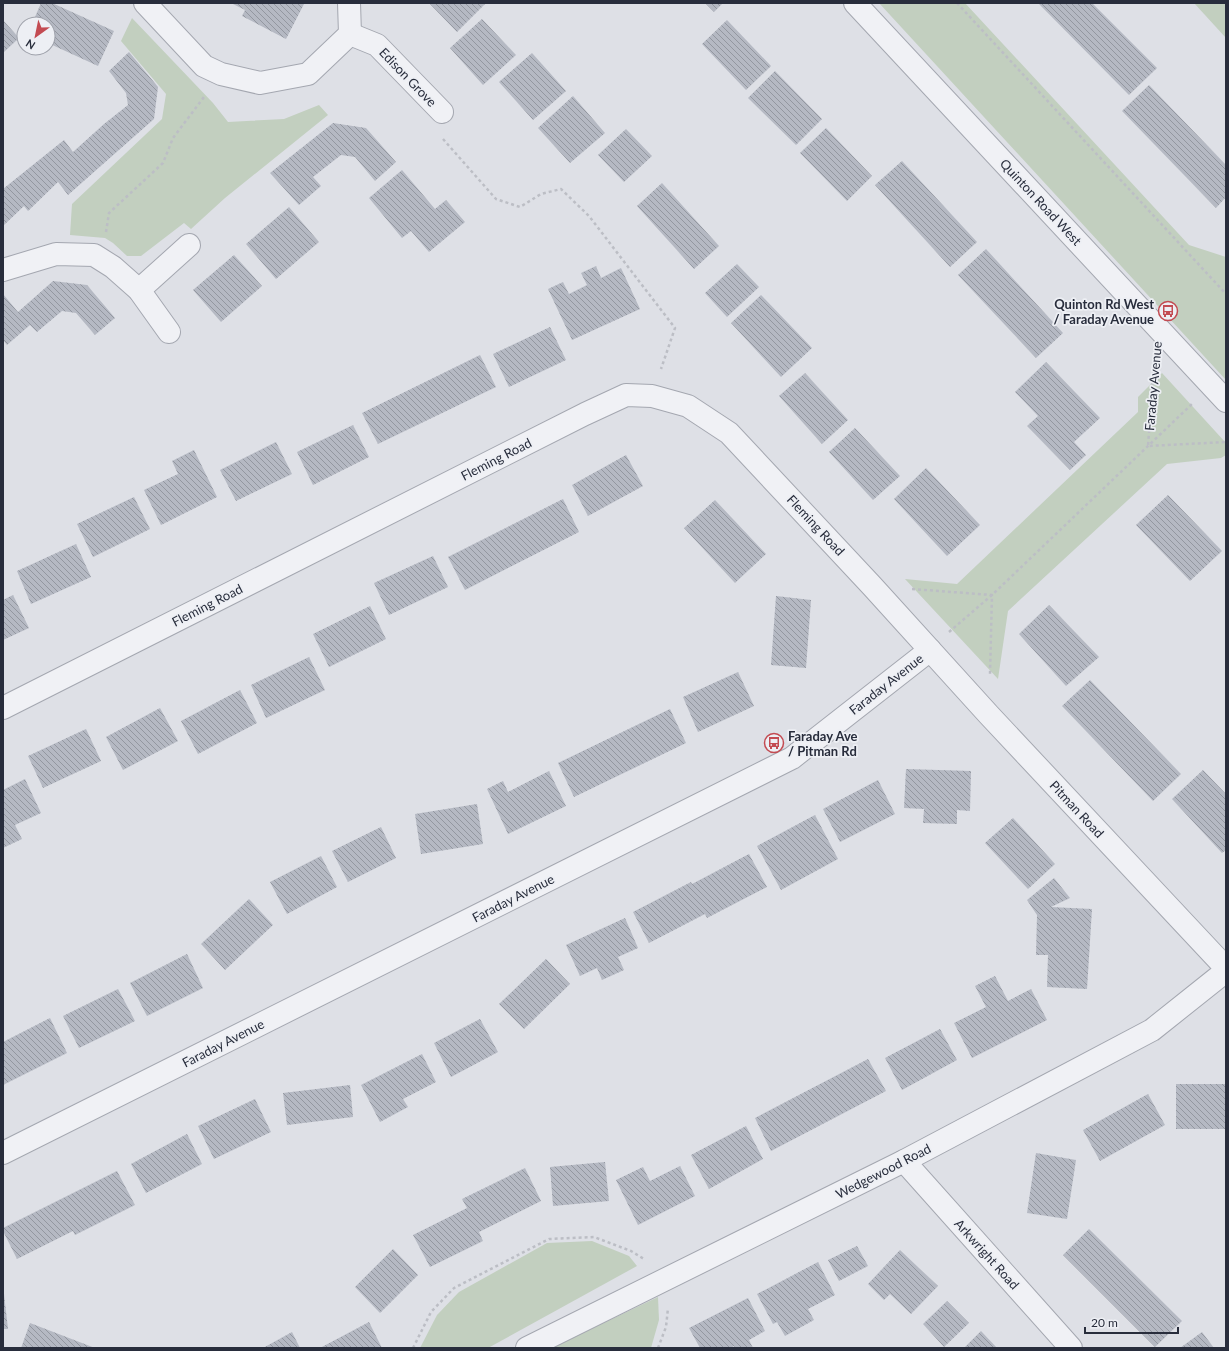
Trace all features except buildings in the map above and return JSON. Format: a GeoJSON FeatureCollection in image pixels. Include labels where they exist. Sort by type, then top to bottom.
{"type":"FeatureCollection","features":[{"type":"Feature","properties":{"kind":"street"},"geometry":{"type":"LineString","coordinates":[[145,3],[204,66],[221,74],[260,83],[308,74],[350,34],[349,3]]}},
{"type":"Feature","properties":{"kind":"street","name":"Quinton Road West"},"geometry":{"type":"LineString","coordinates":[[855,3],[1226,401]]}},
{"type":"Feature","properties":{"kind":"street","name":"Edison Grove"},"geometry":{"type":"LineString","coordinates":[[350,34],[377,44],[442,112]]}},
{"type":"Feature","properties":{"kind":"street"},"geometry":{"type":"LineString","coordinates":[[139,290],[189,245]]}},
{"type":"Feature","properties":{"kind":"street"},"geometry":{"type":"LineString","coordinates":[[3,270],[56,254],[94,255],[113,267],[139,290],[169,332]]}},
{"type":"Feature","properties":{"kind":"street","name":"Fleming Road"},"geometry":{"type":"LineString","coordinates":[[3,708],[585,414],[626,395],[652,396],[688,406],[729,432],[930,650]]}},
{"type":"Feature","properties":{"kind":"street","name":"Pitman Road"},"geometry":{"type":"LineString","coordinates":[[930,650],[1226,969]]}},
{"type":"Feature","properties":{"kind":"street","name":"Faraday Avenue"},"geometry":{"type":"LineString","coordinates":[[3,1153],[792,758],[930,650]]}},
{"type":"Feature","properties":{"kind":"street","name":"Wedgewood Road"},"geometry":{"type":"LineString","coordinates":[[527,1348],[904,1161],[1152,1030],[1226,969]]}},
{"type":"Feature","properties":{"kind":"street","name":"Arkwright Road"},"geometry":{"type":"LineString","coordinates":[[904,1161],[1071,1348]]}},
{"type":"Feature","properties":{"kind":"path"},"geometry":{"type":"LineString","coordinates":[[957,3],[1226,294]]}},
{"type":"Feature","properties":{"kind":"path"},"geometry":{"type":"LineString","coordinates":[[94,255],[105,238],[109,213],[162,163],[173,138],[221,74]]}},
{"type":"Feature","properties":{"kind":"path"},"geometry":{"type":"LineString","coordinates":[[442,112],[430,124],[496,199],[520,207],[541,194],[561,189],[589,216],[676,328],[652,396]]}},
{"type":"Feature","properties":{"kind":"path","name":"Faraday Avenue"},"geometry":{"type":"LineString","coordinates":[[1148,446],[1158,327]]}},
{"type":"Feature","properties":{"kind":"path","name":"Faraday Avenue"},"geometry":{"type":"LineString","coordinates":[[930,650],[992,595],[1211,386]]}},
{"type":"Feature","properties":{"kind":"path","name":"Faraday Avenue"},"geometry":{"type":"LineString","coordinates":[[1148,446],[1226,442]]}},
{"type":"Feature","properties":{"kind":"path"},"geometry":{"type":"LineString","coordinates":[[872,586],[992,595],[989,715]]}},
{"type":"Feature","properties":{"kind":"path"},"geometry":{"type":"LineString","coordinates":[[413,1348],[431,1312],[454,1288],[549,1239],[594,1237],[632,1251],[672,1276],[666,1327],[658,1348]]}},
{"type":"Feature","properties":{"kind":"green space"},"geometry":{"type":"Polygon","coordinates":[[[879,3],[965,3],[1189,245],[1226,257],[1226,380],[879,3]]]}},
{"type":"Feature","properties":{"kind":"green space"},"geometry":{"type":"Polygon","coordinates":[[[1194,3],[1226,3],[1226,38],[1194,3]]]}},
{"type":"Feature","properties":{"kind":"green space"},"geometry":{"type":"Polygon","coordinates":[[[132,18],[213,103],[228,122],[284,119],[319,105],[328,115],[225,198],[191,229],[184,223],[141,256],[127,256],[105,238],[70,235],[72,204],[162,119],[166,94],[121,41],[132,18]]]}},
{"type":"Feature","properties":{"kind":"green space"},"geometry":{"type":"Polygon","coordinates":[[[1162,373],[1226,443],[1226,455],[1221,458],[1167,464],[1008,611],[998,679],[905,579],[957,584],[1138,412],[1138,397],[1162,373]]]}},
{"type":"Feature","properties":{"kind":"green space"},"geometry":{"type":"Polygon","coordinates":[[[592,1241],[629,1256],[637,1266],[488,1348],[420,1348],[437,1315],[459,1292],[547,1243],[592,1241]]]}},
{"type":"Feature","properties":{"kind":"green space"},"geometry":{"type":"Polygon","coordinates":[[[658,1297],[659,1320],[651,1348],[551,1348],[658,1297]]]}},
{"type":"Feature","properties":{"kind":"place","name":"Quinton Rd West / Faraday Avenue"},"geometry":{"type":"Point","coordinates":[1168,311]}},
{"type":"Feature","properties":{"kind":"place","name":"Faraday Ave / Pitman Rd"},"geometry":{"type":"Point","coordinates":[774,743]}}]}
